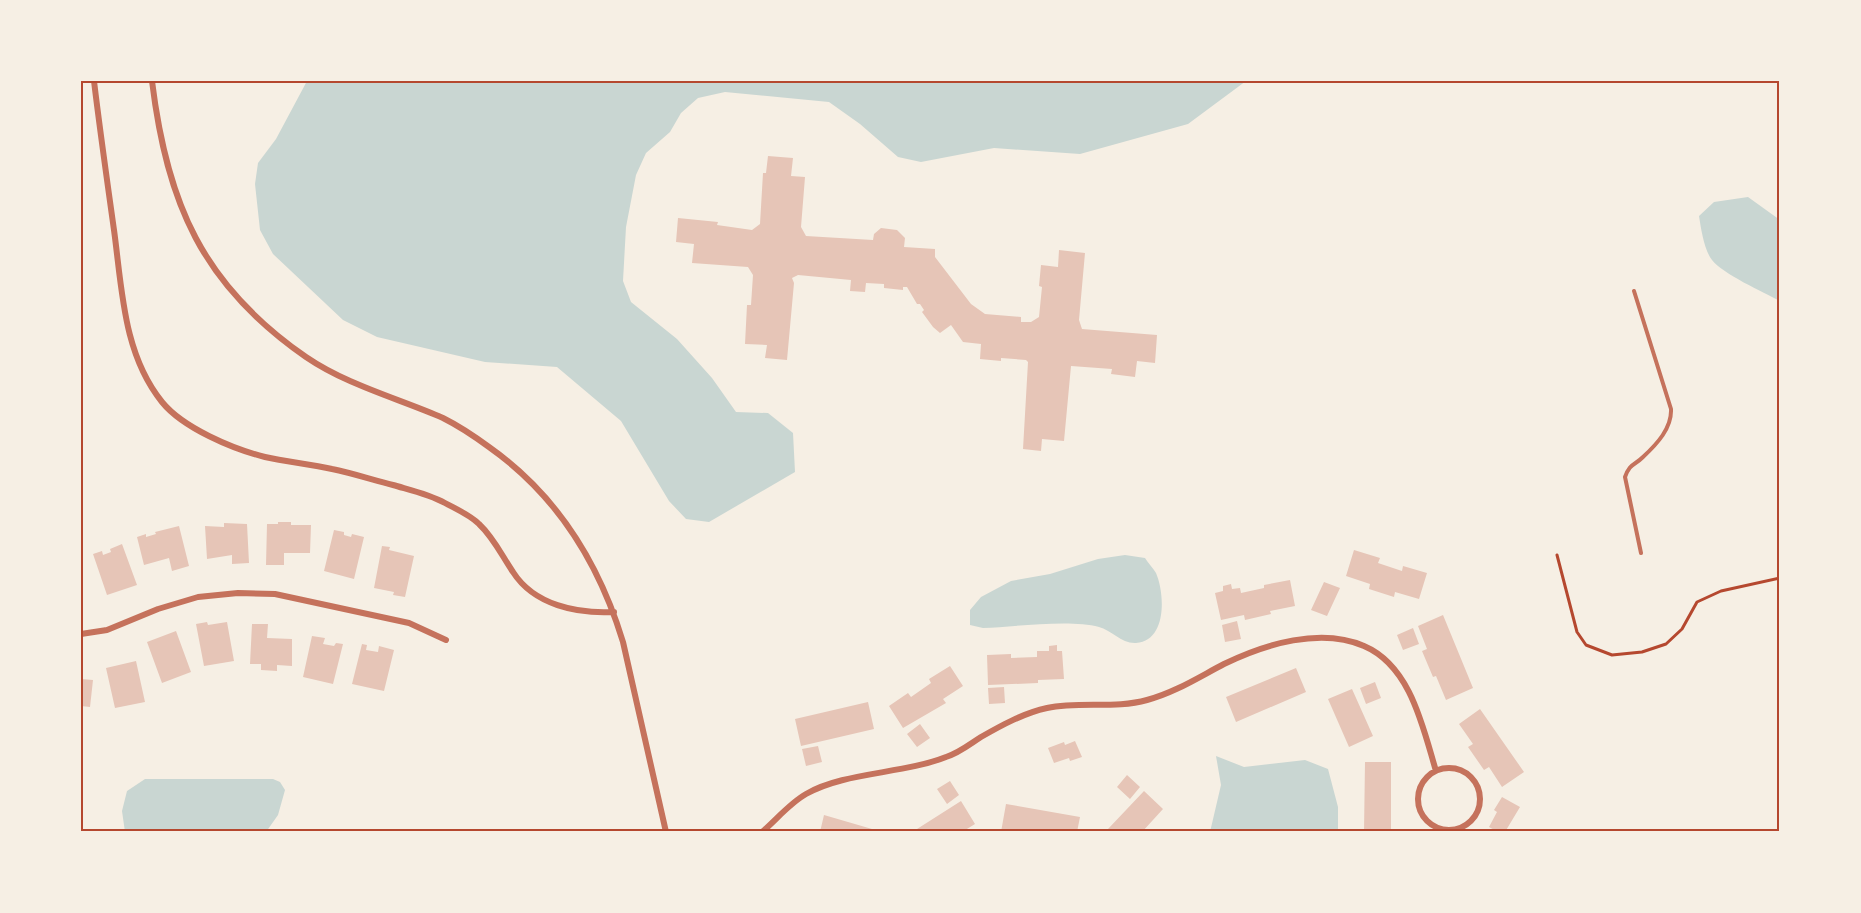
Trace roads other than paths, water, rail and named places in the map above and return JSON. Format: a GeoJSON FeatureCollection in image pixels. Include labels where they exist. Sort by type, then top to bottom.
{"type":"FeatureCollection","features":[{"type":"Feature","properties":{"kind":"street"},"geometry":{"type":"LineString","coordinates":[[94,81],[126,320],[139,366],[164,404],[189,425],[239,449],[265,457],[334,469],[442,501],[478,523],[491,537],[514,574],[526,588],[538,597],[576,610],[614,612]]}},
{"type":"Feature","properties":{"kind":"street"},"geometry":{"type":"LineString","coordinates":[[152,81],[158,128],[171,183],[188,225],[212,266],[250,310],[307,357],[334,374],[445,419],[472,435],[502,456],[534,484],[561,514],[588,556],[614,612],[631,672],[666,832]]}},
{"type":"Feature","properties":{"kind":"street"},"geometry":{"type":"LineString","coordinates":[[81,634],[107,630],[158,609],[198,597],[237,593],[275,594],[409,622],[446,640]]}},
{"type":"Feature","properties":{"kind":"street"},"geometry":{"type":"LineString","coordinates":[[762,832],[799,799],[814,790],[843,781],[912,768],[946,757],[1000,726],[1039,710],[1069,705],[1144,701],[1164,694],[1245,655],[1289,642],[1315,638],[1342,639],[1365,646],[1380,656],[1394,670],[1403,682],[1416,710],[1436,771]]}},
{"type":"Feature","properties":{"kind":"street"},"geometry":{"type":"LineString","coordinates":[[1460,770],[1468,775],[1477,787],[1480,801],[1478,810],[1469,822],[1461,827],[1451,830],[1437,827],[1429,822],[1420,809],[1420,790],[1428,777],[1436,771],[1460,770]]}},
{"type":"Feature","properties":{"kind":"lane"},"geometry":{"type":"LineString","coordinates":[[1634,291],[1671,409],[1671,419],[1667,430],[1642,458],[1629,466],[1625,477],[1641,553]]}}]}
